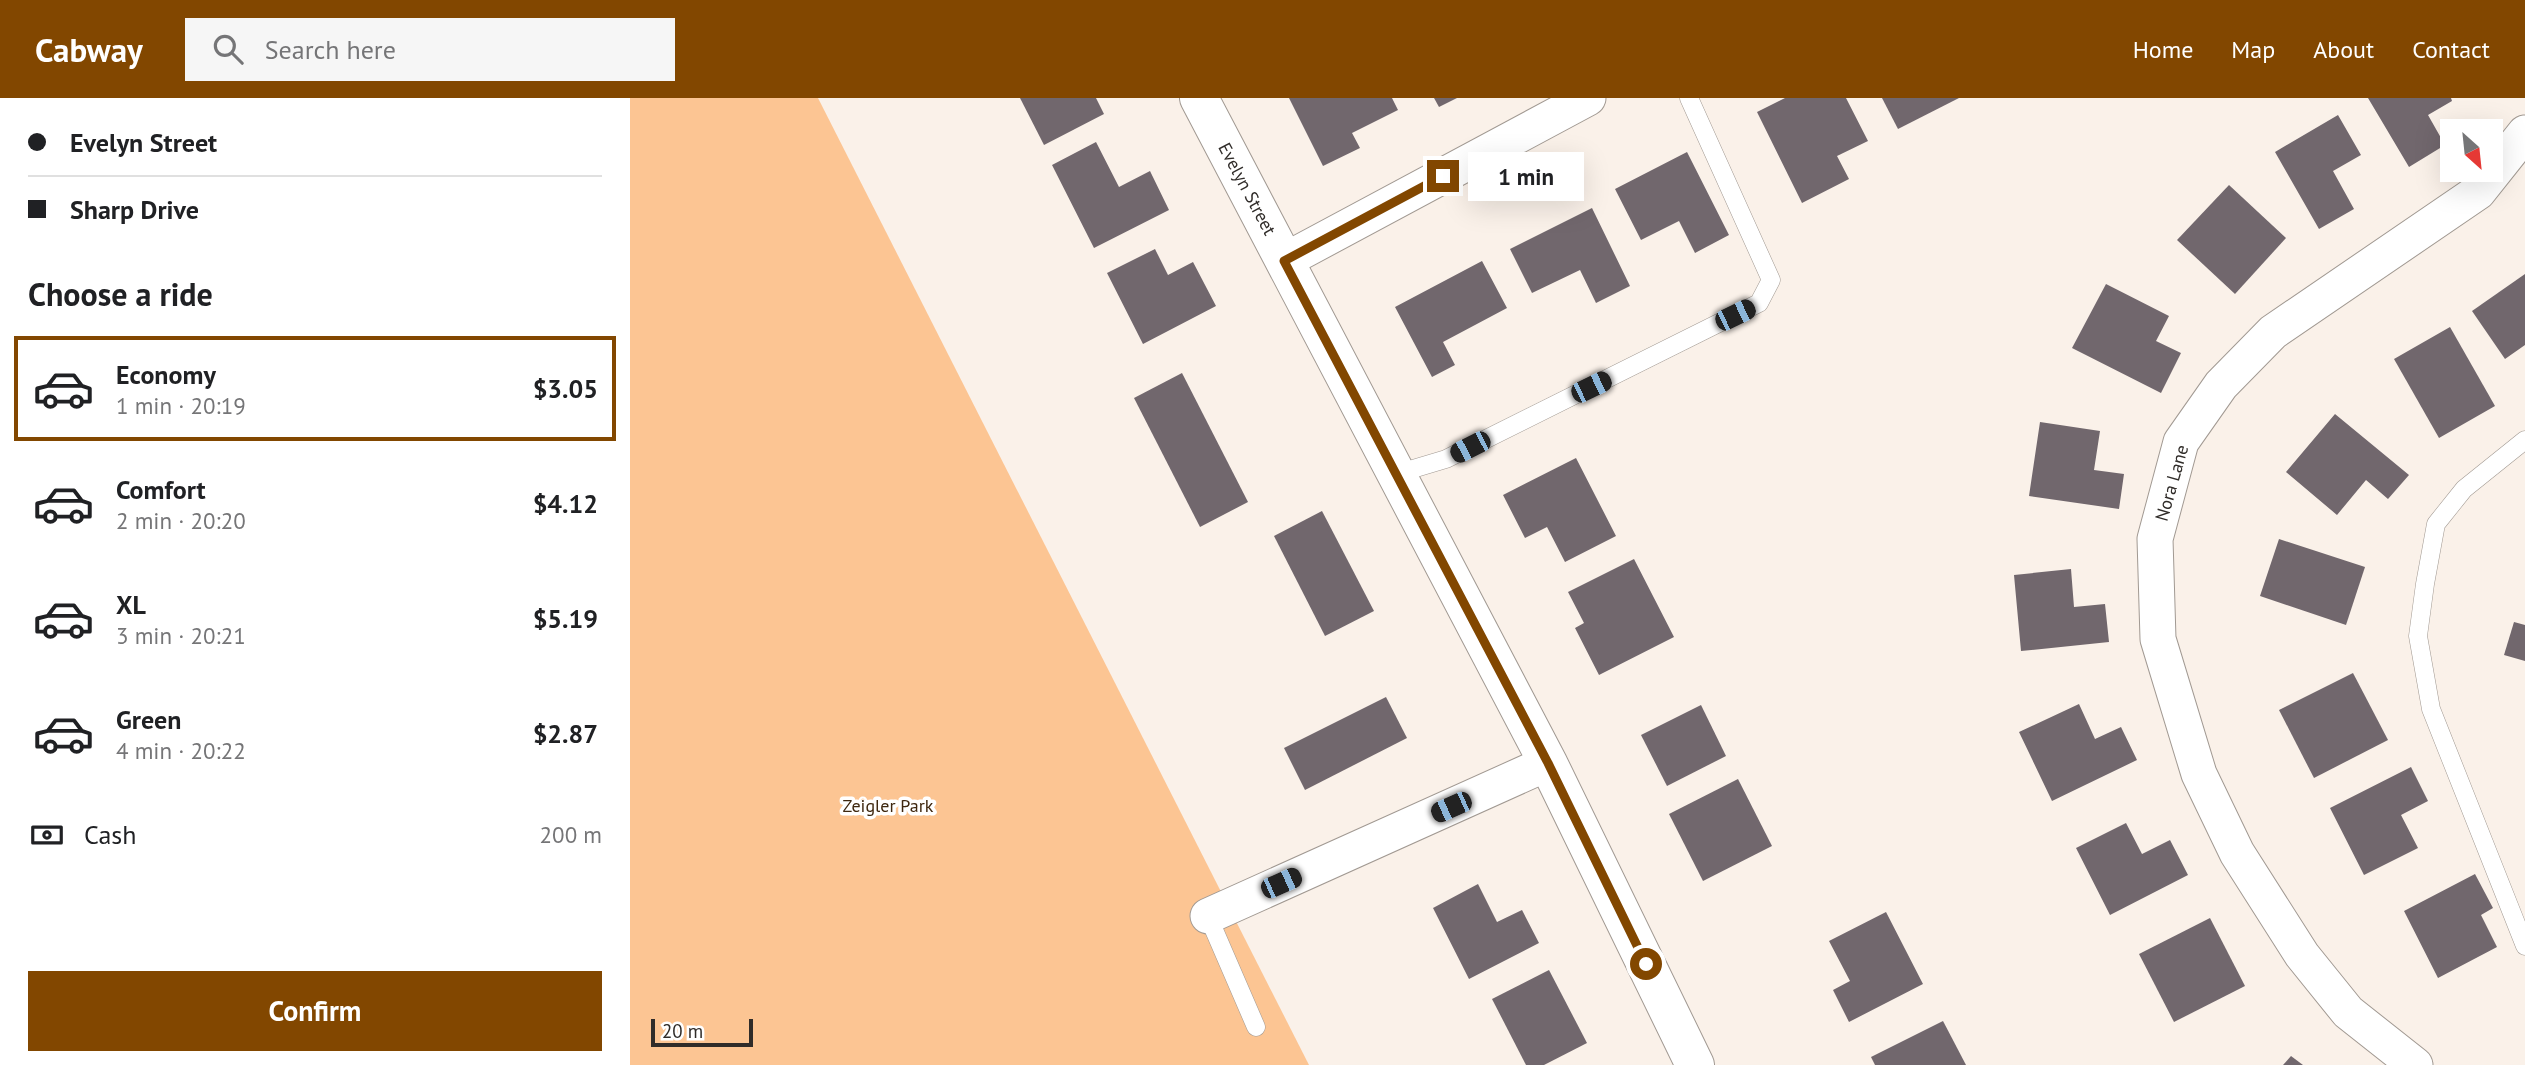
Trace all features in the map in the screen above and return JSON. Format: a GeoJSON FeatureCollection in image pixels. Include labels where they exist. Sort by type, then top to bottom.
{"type":"FeatureCollection","features":[{"type":"Feature","properties":{"kind":"street","name":"Evelyn Street"},"geometry":{"type":"LineString","coordinates":[[1199,98],[1548,763],[1695,1065]]}},
{"type":"Feature","properties":{"kind":"street"},"geometry":{"type":"LineString","coordinates":[[1284,261],[1588,98]]}},
{"type":"Feature","properties":{"kind":"street","name":"Nora Lane"},"geometry":{"type":"LineString","coordinates":[[2415,1065],[2348,1012],[2302,955],[2237,853],[2199,774],[2158,639],[2155,539],[2181,442],[2221,385],[2273,332],[2478,191],[2525,133]]}},
{"type":"Feature","properties":{"kind":"street"},"geometry":{"type":"LineString","coordinates":[[1209,916],[1548,763]]}},
{"type":"Feature","properties":{"kind":"lane"},"geometry":{"type":"LineString","coordinates":[[1396,474],[1446,459],[1759,303],[1772,280],[1689,98]]}},
{"type":"Feature","properties":{"kind":"lane"},"geometry":{"type":"LineString","coordinates":[[2525,440],[2464,489],[2436,524],[2424,584],[2418,636],[2431,709],[2525,946]]}},
{"type":"Feature","properties":{"kind":"lane"},"geometry":{"type":"LineString","coordinates":[[1209,916],[1256,1027]]}},
{"type":"Feature","properties":{"kind":"green space","name":"Zeigler Park"},"geometry":{"type":"Polygon","coordinates":[[[630,98],[818,98],[1309,1065],[630,1065],[630,98]]]}},
{"type":"Feature","properties":{"kind":"building"},"geometry":{"type":"Polygon","coordinates":[[[1020,98],[1096,98],[1104,114],[1044,145],[1020,98]]]}},
{"type":"Feature","properties":{"kind":"building"},"geometry":{"type":"Polygon","coordinates":[[[1289,98],[1392,98],[1398,110],[1352,133],[1360,148],[1323,166],[1289,98]]]}},
{"type":"Feature","properties":{"kind":"building"},"geometry":{"type":"Polygon","coordinates":[[[1434,98],[1457,98],[1439,107],[1434,98]]]}},
{"type":"Feature","properties":{"kind":"building"},"geometry":{"type":"Polygon","coordinates":[[[1785,98],[1846,98],[1868,141],[1837,156],[1849,179],[1802,203],[1757,112],[1785,98]]]}},
{"type":"Feature","properties":{"kind":"building"},"geometry":{"type":"Polygon","coordinates":[[[1882,98],[1959,98],[1898,129],[1882,98]]]}},
{"type":"Feature","properties":{"kind":"building"},"geometry":{"type":"Polygon","coordinates":[[[2368,98],[2451,98],[2452,101],[2428,115],[2440,136],[2440,148],[2409,167],[2368,98]]]}},
{"type":"Feature","properties":{"kind":"building"},"geometry":{"type":"Polygon","coordinates":[[[2338,115],[2361,155],[2333,171],[2354,209],[2319,229],[2275,152],[2338,115]]]}},
{"type":"Feature","properties":{"kind":"building"},"geometry":{"type":"Polygon","coordinates":[[[1096,142],[1119,187],[1150,171],[1169,210],[1094,248],[1052,165],[1096,142]]]}},
{"type":"Feature","properties":{"kind":"building"},"geometry":{"type":"Polygon","coordinates":[[[1687,152],[1729,235],[1695,253],[1679,221],[1641,240],[1615,189],[1687,152]]]}},
{"type":"Feature","properties":{"kind":"building"},"geometry":{"type":"Polygon","coordinates":[[[2229,185],[2286,238],[2235,294],[2177,240],[2229,185]]]}},
{"type":"Feature","properties":{"kind":"building"},"geometry":{"type":"Polygon","coordinates":[[[1592,208],[1630,286],[1596,303],[1580,270],[1532,293],[1510,249],[1592,208]]]}},
{"type":"Feature","properties":{"kind":"building"},"geometry":{"type":"Polygon","coordinates":[[[1155,249],[1168,275],[1193,262],[1216,306],[1143,344],[1107,273],[1155,249]]]}},
{"type":"Feature","properties":{"kind":"building"},"geometry":{"type":"Polygon","coordinates":[[[1482,261],[1507,308],[1443,342],[1455,365],[1432,377],[1395,307],[1482,261]]]}},
{"type":"Feature","properties":{"kind":"building"},"geometry":{"type":"Polygon","coordinates":[[[2525,274],[2525,345],[2505,359],[2472,311],[2525,274]]]}},
{"type":"Feature","properties":{"kind":"building"},"geometry":{"type":"Polygon","coordinates":[[[2106,284],[2169,316],[2156,341],[2181,353],[2161,393],[2072,348],[2106,284]]]}},
{"type":"Feature","properties":{"kind":"building"},"geometry":{"type":"Polygon","coordinates":[[[2450,327],[2495,406],[2439,438],[2394,359],[2450,327]]]}},
{"type":"Feature","properties":{"kind":"building"},"geometry":{"type":"Polygon","coordinates":[[[1182,373],[1248,502],[1200,527],[1134,398],[1182,373]]]}},
{"type":"Feature","properties":{"kind":"building"},"geometry":{"type":"Polygon","coordinates":[[[2335,414],[2409,475],[2388,499],[2366,480],[2337,515],[2286,472],[2335,414]]]}},
{"type":"Feature","properties":{"kind":"building"},"geometry":{"type":"Polygon","coordinates":[[[2040,422],[2100,431],[2094,470],[2124,474],[2119,509],[2029,496],[2040,422]]]}},
{"type":"Feature","properties":{"kind":"building"},"geometry":{"type":"Polygon","coordinates":[[[1576,458],[1616,536],[1565,562],[1547,527],[1525,538],[1503,495],[1576,458]]]}},
{"type":"Feature","properties":{"kind":"building"},"geometry":{"type":"Polygon","coordinates":[[[1322,511],[1374,611],[1325,636],[1274,536],[1322,511]]]}},
{"type":"Feature","properties":{"kind":"building"},"geometry":{"type":"Polygon","coordinates":[[[2279,539],[2365,567],[2346,625],[2260,596],[2279,539]]]}},
{"type":"Feature","properties":{"kind":"building"},"geometry":{"type":"Polygon","coordinates":[[[1634,559],[1674,637],[1599,675],[1575,628],[1584,623],[1568,592],[1634,559]]]}},
{"type":"Feature","properties":{"kind":"building"},"geometry":{"type":"Polygon","coordinates":[[[2071,569],[2074,607],[2105,604],[2109,642],[2021,651],[2014,575],[2071,569]]]}},
{"type":"Feature","properties":{"kind":"building"},"geometry":{"type":"Polygon","coordinates":[[[2514,622],[2525,625],[2525,661],[2504,655],[2514,622]]]}},
{"type":"Feature","properties":{"kind":"building"},"geometry":{"type":"Polygon","coordinates":[[[2353,673],[2388,740],[2314,778],[2279,710],[2353,673]]]}},
{"type":"Feature","properties":{"kind":"building"},"geometry":{"type":"Polygon","coordinates":[[[1386,697],[1407,738],[1305,790],[1284,748],[1386,697]]]}},
{"type":"Feature","properties":{"kind":"building"},"geometry":{"type":"Polygon","coordinates":[[[2079,704],[2095,739],[2121,727],[2137,760],[2052,801],[2019,732],[2079,704]]]}},
{"type":"Feature","properties":{"kind":"building"},"geometry":{"type":"Polygon","coordinates":[[[1701,705],[1726,756],[1667,786],[1641,735],[1701,705]]]}},
{"type":"Feature","properties":{"kind":"building"},"geometry":{"type":"Polygon","coordinates":[[[2411,767],[2428,801],[2401,815],[2418,848],[2364,875],[2330,808],[2411,767]]]}},
{"type":"Feature","properties":{"kind":"building"},"geometry":{"type":"Polygon","coordinates":[[[1738,779],[1772,846],[1703,881],[1669,814],[1738,779]]]}},
{"type":"Feature","properties":{"kind":"building"},"geometry":{"type":"Polygon","coordinates":[[[2126,823],[2142,854],[2170,840],[2188,875],[2110,915],[2076,848],[2126,823]]]}},
{"type":"Feature","properties":{"kind":"building"},"geometry":{"type":"Polygon","coordinates":[[[2475,874],[2493,908],[2481,915],[2497,947],[2438,978],[2404,911],[2475,874]]]}},
{"type":"Feature","properties":{"kind":"building"},"geometry":{"type":"Polygon","coordinates":[[[1478,884],[1497,922],[1522,910],[1539,943],[1469,979],[1433,908],[1478,884]]]}},
{"type":"Feature","properties":{"kind":"building"},"geometry":{"type":"Polygon","coordinates":[[[1886,912],[1923,984],[1849,1022],[1833,990],[1850,981],[1829,941],[1886,912]]]}},
{"type":"Feature","properties":{"kind":"building"},"geometry":{"type":"Polygon","coordinates":[[[2210,918],[2245,986],[2174,1022],[2139,954],[2210,918]]]}},
{"type":"Feature","properties":{"kind":"building"},"geometry":{"type":"Polygon","coordinates":[[[1549,970],[1587,1043],[1544,1065],[1526,1065],[1492,999],[1549,970]]]}},
{"type":"Feature","properties":{"kind":"building"},"geometry":{"type":"Polygon","coordinates":[[[1943,1021],[1966,1065],[1875,1065],[1871,1057],[1943,1021]]]}},
{"type":"Feature","properties":{"kind":"building"},"geometry":{"type":"Polygon","coordinates":[[[2291,1056],[2303,1065],[2283,1065],[2291,1056]]]}},
{"type":"Feature","properties":{"kind":"route"},"geometry":{"type":"LineString","coordinates":[[1443,176],[1284,261],[1548,763],[1646,964]]}}]}
